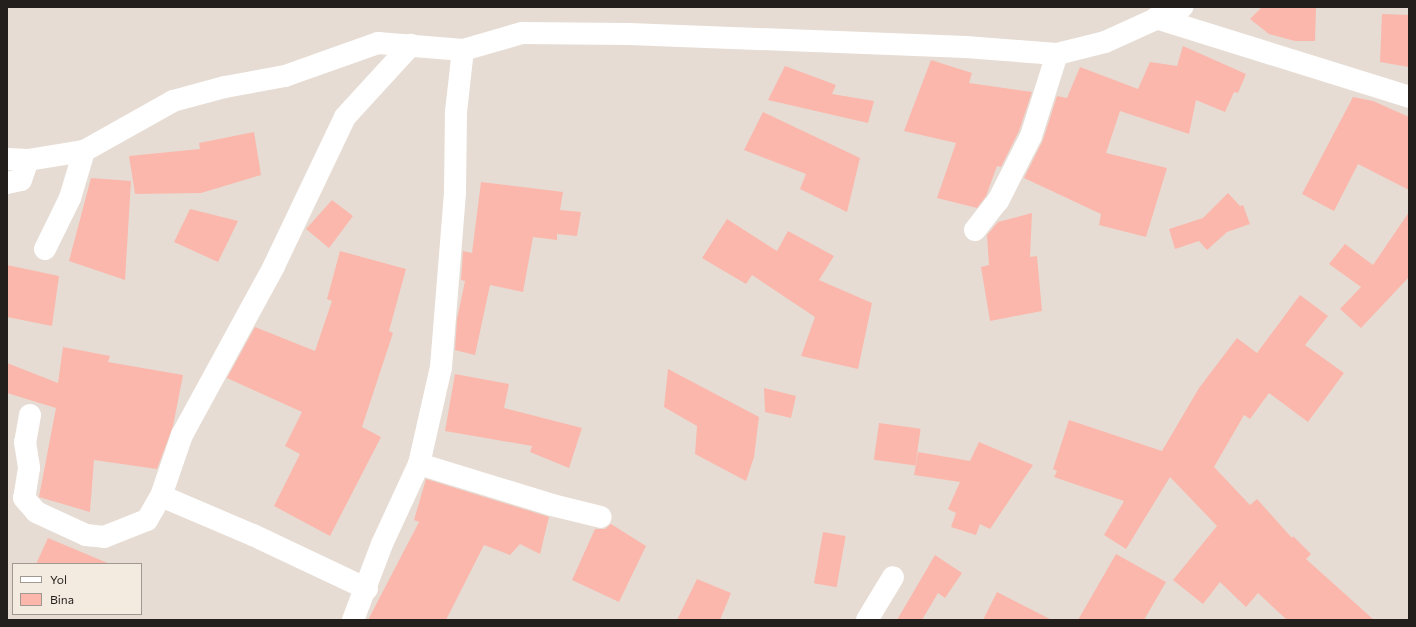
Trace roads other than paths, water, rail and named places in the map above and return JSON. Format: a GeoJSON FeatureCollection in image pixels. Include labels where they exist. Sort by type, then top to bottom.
{"type":"FeatureCollection","features":[{"type":"Feature","properties":{"kind":"street"},"geometry":{"type":"LineString","coordinates":[[7,183],[21,180],[18,160],[84,151],[173,101],[225,87],[285,76],[378,43],[463,50],[522,33],[629,34],[966,47],[1057,54],[1105,42],[1182,7]]}},
{"type":"Feature","properties":{"kind":"street"},"geometry":{"type":"LineString","coordinates":[[1156,18],[1409,97]]}},
{"type":"Feature","properties":{"kind":"street"},"geometry":{"type":"LineString","coordinates":[[30,415],[25,442],[29,468],[24,498],[36,512],[86,535],[104,537],[147,520],[161,496],[182,435],[274,266],[345,117],[411,45]]}},
{"type":"Feature","properties":{"kind":"street"},"geometry":{"type":"LineString","coordinates":[[353,620],[367,590],[382,544],[419,464],[441,367],[455,192],[456,112],[463,50]]}},
{"type":"Feature","properties":{"kind":"street"},"geometry":{"type":"LineString","coordinates":[[975,230],[998,201],[1031,136],[1057,54]]}},
{"type":"Feature","properties":{"kind":"street"},"geometry":{"type":"LineString","coordinates":[[45,249],[70,198],[84,151]]}},
{"type":"Feature","properties":{"kind":"street"},"geometry":{"type":"LineString","coordinates":[[419,464],[552,505],[601,517]]}},
{"type":"Feature","properties":{"kind":"street"},"geometry":{"type":"LineString","coordinates":[[161,496],[253,535],[367,590]]}},
{"type":"Feature","properties":{"kind":"street"},"geometry":{"type":"LineString","coordinates":[[867,620],[893,577]]}}]}
